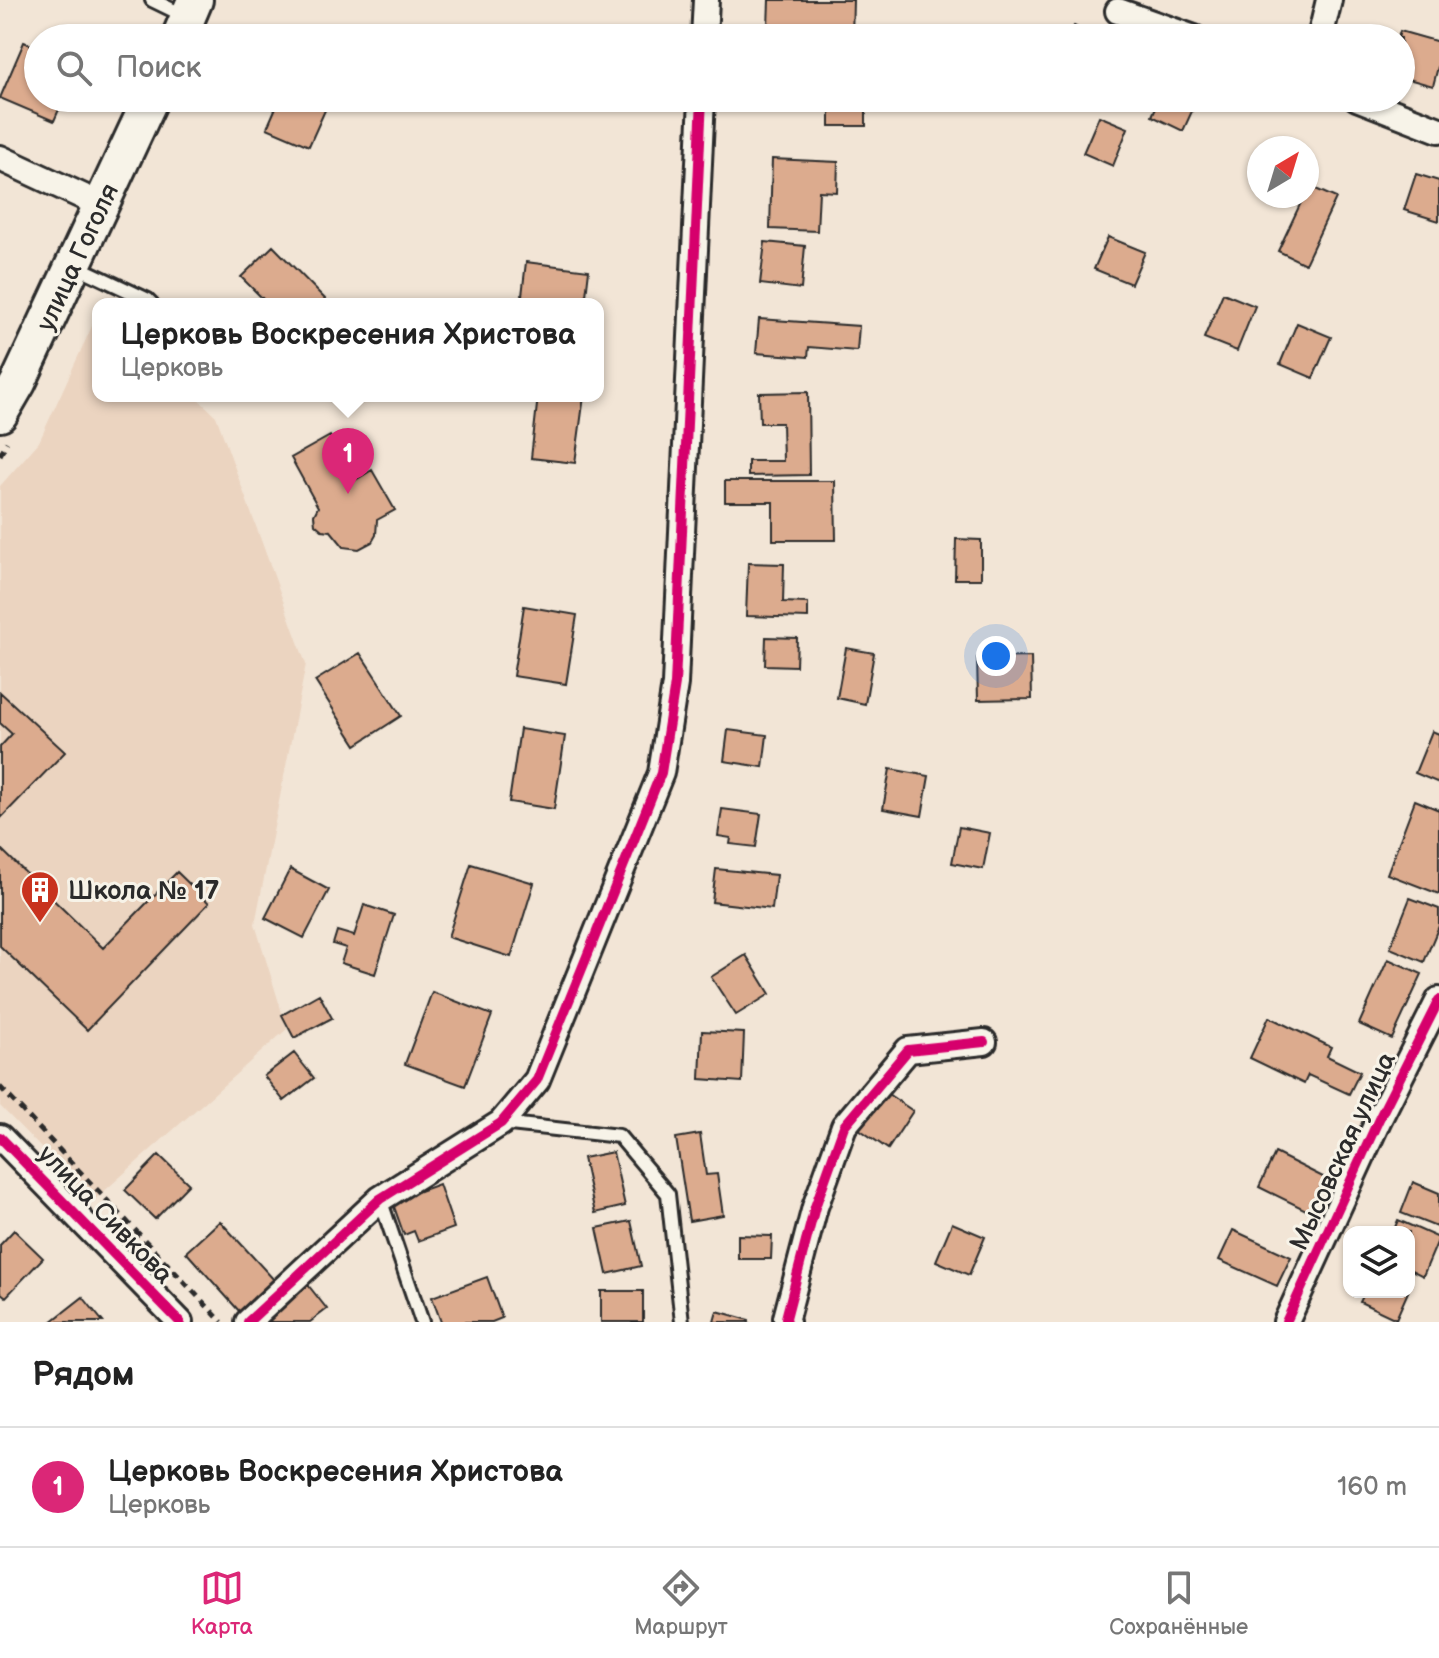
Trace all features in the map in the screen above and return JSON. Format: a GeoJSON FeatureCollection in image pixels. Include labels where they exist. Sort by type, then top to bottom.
{"type":"FeatureCollection","features":[{"type":"Feature","properties":{"kind":"main road","name":"улица Гоголя"},"geometry":{"type":"LineString","coordinates":[[0,414],[18,383],[144,112]]}},
{"type":"Feature","properties":{"kind":"street"},"geometry":{"type":"LineString","coordinates":[[705,24],[706,0]]}},
{"type":"Feature","properties":{"kind":"street"},"geometry":{"type":"LineString","coordinates":[[1323,24],[1329,0]]}},
{"type":"Feature","properties":{"kind":"street"},"geometry":{"type":"LineString","coordinates":[[1118,11],[1155,24]]}},
{"type":"Feature","properties":{"kind":"street"},"geometry":{"type":"LineString","coordinates":[[248,1322],[380,1199],[501,1123],[537,1080],[661,773],[675,684],[701,112]]}},
{"type":"Feature","properties":{"kind":"street"},"geometry":{"type":"LineString","coordinates":[[1393,112],[1439,130]]}},
{"type":"Feature","properties":{"kind":"street"},"geometry":{"type":"LineString","coordinates":[[0,158],[101,205]]}},
{"type":"Feature","properties":{"kind":"street","name":"Мысовская улица"},"geometry":{"type":"LineString","coordinates":[[1286,1322],[1379,1119],[1439,1000]]}},
{"type":"Feature","properties":{"kind":"street"},"geometry":{"type":"LineString","coordinates":[[787,1322],[815,1207],[844,1126],[908,1050],[984,1042]]}},
{"type":"Feature","properties":{"kind":"street","name":"улица Сивкова"},"geometry":{"type":"LineString","coordinates":[[0,1137],[180,1322]]}},
{"type":"Feature","properties":{"kind":"lane"},"geometry":{"type":"LineString","coordinates":[[152,0],[188,19]]}},
{"type":"Feature","properties":{"kind":"lane"},"geometry":{"type":"LineString","coordinates":[[73,265],[140,298]]}},
{"type":"Feature","properties":{"kind":"lane"},"geometry":{"type":"LineString","coordinates":[[501,1123],[619,1136],[668,1194],[682,1322]]}},
{"type":"Feature","properties":{"kind":"lane"},"geometry":{"type":"LineString","coordinates":[[380,1199],[422,1322]]}},
{"type":"Feature","properties":{"kind":"path"},"geometry":{"type":"LineString","coordinates":[[0,1087],[222,1322]]}},
{"type":"Feature","properties":{"kind":"shaded area"},"geometry":{"type":"Polygon","coordinates":[[[92,326],[92,402],[201,402],[216,416],[306,664],[255,924],[287,1029],[93,1201],[0,1106],[0,486],[39,442],[92,326]]]}},
{"type":"Feature","properties":{"kind":"building"},"geometry":{"type":"Polygon","coordinates":[[[769,0],[853,0],[852,24],[768,24],[769,0]]]}},
{"type":"Feature","properties":{"kind":"building"},"geometry":{"type":"Polygon","coordinates":[[[1415,35],[1439,42],[1439,63],[1433,86],[1415,81],[1415,35]]]}},
{"type":"Feature","properties":{"kind":"building"},"geometry":{"type":"Polygon","coordinates":[[[24,42],[24,108],[0,98],[24,42]]]}},
{"type":"Feature","properties":{"kind":"building"},"geometry":{"type":"Polygon","coordinates":[[[33,112],[58,112],[54,121],[33,112]]]}},
{"type":"Feature","properties":{"kind":"building"},"geometry":{"type":"Polygon","coordinates":[[[274,112],[324,112],[309,146],[267,128],[274,112]]]}},
{"type":"Feature","properties":{"kind":"building"},"geometry":{"type":"Polygon","coordinates":[[[830,112],[866,112],[866,126],[830,126],[830,112]]]}},
{"type":"Feature","properties":{"kind":"building"},"geometry":{"type":"Polygon","coordinates":[[[1154,112],[1192,112],[1183,131],[1152,116],[1154,112]]]}},
{"type":"Feature","properties":{"kind":"building"},"geometry":{"type":"Polygon","coordinates":[[[1099,116],[1128,128],[1113,166],[1083,153],[1099,116]]]}},
{"type":"Feature","properties":{"kind":"building"},"geometry":{"type":"Polygon","coordinates":[[[772,159],[838,162],[837,192],[819,191],[817,231],[770,229],[772,159]]]}},
{"type":"Feature","properties":{"kind":"building"},"geometry":{"type":"Polygon","coordinates":[[[1416,174],[1439,181],[1439,221],[1404,210],[1416,174]]]}},
{"type":"Feature","properties":{"kind":"building"},"geometry":{"type":"Polygon","coordinates":[[[1319,190],[1336,198],[1305,264],[1278,251],[1298,208],[1319,208],[1319,190]]]}},
{"type":"Feature","properties":{"kind":"building"},"geometry":{"type":"Polygon","coordinates":[[[1108,237],[1145,252],[1131,284],[1094,269],[1108,237]]]}},
{"type":"Feature","properties":{"kind":"building"},"geometry":{"type":"Polygon","coordinates":[[[765,242],[805,246],[801,289],[760,284],[765,242]]]}},
{"type":"Feature","properties":{"kind":"building"},"geometry":{"type":"Polygon","coordinates":[[[273,246],[324,298],[262,298],[241,277],[273,246]]]}},
{"type":"Feature","properties":{"kind":"building"},"geometry":{"type":"Polygon","coordinates":[[[526,262],[589,270],[586,298],[522,298],[526,262]]]}},
{"type":"Feature","properties":{"kind":"building"},"geometry":{"type":"Polygon","coordinates":[[[1223,293],[1255,306],[1237,351],[1204,338],[1223,293]]]}},
{"type":"Feature","properties":{"kind":"building"},"geometry":{"type":"Polygon","coordinates":[[[759,319],[859,326],[857,351],[809,347],[808,357],[756,353],[759,319]]]}},
{"type":"Feature","properties":{"kind":"building"},"geometry":{"type":"Polygon","coordinates":[[[1297,323],[1331,337],[1313,378],[1280,364],[1297,323]]]}},
{"type":"Feature","properties":{"kind":"building"},"geometry":{"type":"Polygon","coordinates":[[[808,392],[809,475],[748,476],[748,461],[783,461],[782,423],[760,423],[759,393],[808,392]]]}},
{"type":"Feature","properties":{"kind":"building"},"geometry":{"type":"Polygon","coordinates":[[[537,402],[583,402],[575,463],[531,458],[537,402]]]}},
{"type":"Feature","properties":{"kind":"building"},"geometry":{"type":"Polygon","coordinates":[[[330,436],[355,480],[372,470],[395,510],[377,520],[372,542],[359,549],[344,547],[331,531],[322,530],[315,524],[314,515],[318,507],[291,458],[330,436]]]}},
{"type":"Feature","properties":{"kind":"building"},"geometry":{"type":"Polygon","coordinates":[[[725,481],[835,481],[836,540],[773,540],[773,502],[725,502],[725,481]]]}},
{"type":"Feature","properties":{"kind":"building"},"geometry":{"type":"Polygon","coordinates":[[[956,539],[981,540],[981,579],[955,579],[956,539]]]}},
{"type":"Feature","properties":{"kind":"building"},"geometry":{"type":"Polygon","coordinates":[[[748,563],[784,564],[783,602],[808,603],[808,618],[746,616],[748,563]]]}},
{"type":"Feature","properties":{"kind":"building"},"geometry":{"type":"Polygon","coordinates":[[[524,606],[577,615],[566,684],[513,676],[524,606]]]}},
{"type":"Feature","properties":{"kind":"building"},"geometry":{"type":"Polygon","coordinates":[[[766,637],[797,638],[796,666],[765,665],[766,637]]]}},
{"type":"Feature","properties":{"kind":"building"},"geometry":{"type":"Polygon","coordinates":[[[846,648],[874,653],[865,704],[837,698],[846,648]]]}},
{"type":"Feature","properties":{"kind":"building"},"geometry":{"type":"Polygon","coordinates":[[[360,653],[401,716],[356,745],[315,681],[360,653]]]}},
{"type":"Feature","properties":{"kind":"building"},"geometry":{"type":"Polygon","coordinates":[[[1031,657],[1032,699],[978,700],[977,658],[1031,657]]]}},
{"type":"Feature","properties":{"kind":"building"},"geometry":{"type":"Polygon","coordinates":[[[0,692],[65,752],[0,819],[0,747],[12,734],[0,723],[0,692]]]}},
{"type":"Feature","properties":{"kind":"building"},"geometry":{"type":"Polygon","coordinates":[[[520,729],[565,736],[554,809],[509,802],[520,729]]]}},
{"type":"Feature","properties":{"kind":"building"},"geometry":{"type":"Polygon","coordinates":[[[728,730],[767,735],[763,767],[724,761],[728,730]]]}},
{"type":"Feature","properties":{"kind":"building"},"geometry":{"type":"Polygon","coordinates":[[[1432,731],[1439,734],[1439,783],[1415,773],[1432,731]]]}},
{"type":"Feature","properties":{"kind":"building"},"geometry":{"type":"Polygon","coordinates":[[[890,769],[929,776],[922,816],[883,809],[890,769]]]}},
{"type":"Feature","properties":{"kind":"building"},"geometry":{"type":"Polygon","coordinates":[[[1415,800],[1439,810],[1439,894],[1387,874],[1415,800]]]}},
{"type":"Feature","properties":{"kind":"building"},"geometry":{"type":"Polygon","coordinates":[[[722,809],[761,814],[756,847],[730,844],[731,838],[718,836],[722,809]]]}},
{"type":"Feature","properties":{"kind":"building"},"geometry":{"type":"Polygon","coordinates":[[[959,827],[990,833],[983,869],[952,863],[959,827]]]}},
{"type":"Feature","properties":{"kind":"building","name":"Школа № 17"},"geometry":{"type":"Polygon","coordinates":[[[0,848],[103,948],[177,872],[209,903],[87,1030],[0,946],[0,848]]]}},
{"type":"Feature","properties":{"kind":"building"},"geometry":{"type":"Polygon","coordinates":[[[471,864],[534,883],[511,957],[448,937],[471,864]]]}},
{"type":"Feature","properties":{"kind":"building"},"geometry":{"type":"Polygon","coordinates":[[[290,869],[329,890],[304,938],[265,918],[290,869]]]}},
{"type":"Feature","properties":{"kind":"building"},"geometry":{"type":"Polygon","coordinates":[[[716,869],[776,875],[772,909],[712,902],[716,869]]]}},
{"type":"Feature","properties":{"kind":"building"},"geometry":{"type":"Polygon","coordinates":[[[1410,898],[1439,909],[1439,926],[1424,962],[1390,948],[1410,898]]]}},
{"type":"Feature","properties":{"kind":"building"},"geometry":{"type":"Polygon","coordinates":[[[364,905],[394,915],[375,974],[341,963],[346,948],[333,944],[337,931],[354,936],[364,905]]]}},
{"type":"Feature","properties":{"kind":"building"},"geometry":{"type":"Polygon","coordinates":[[[746,955],[770,994],[736,1015],[711,977],[746,955]]]}},
{"type":"Feature","properties":{"kind":"building"},"geometry":{"type":"Polygon","coordinates":[[[1388,959],[1422,974],[1392,1039],[1359,1024],[1388,959]]]}},
{"type":"Feature","properties":{"kind":"building"},"geometry":{"type":"Polygon","coordinates":[[[432,992],[492,1015],[465,1086],[405,1064],[432,992]]]}},
{"type":"Feature","properties":{"kind":"building"},"geometry":{"type":"Polygon","coordinates":[[[319,994],[332,1018],[294,1038],[282,1015],[319,994]]]}},
{"type":"Feature","properties":{"kind":"building"},"geometry":{"type":"Polygon","coordinates":[[[1269,1017],[1331,1047],[1327,1056],[1360,1072],[1349,1094],[1308,1075],[1304,1084],[1250,1058],[1269,1017]]]}},
{"type":"Feature","properties":{"kind":"building"},"geometry":{"type":"Polygon","coordinates":[[[702,1031],[744,1033],[742,1082],[700,1079],[702,1031]]]}},
{"type":"Feature","properties":{"kind":"building"},"geometry":{"type":"Polygon","coordinates":[[[294,1053],[314,1078],[284,1101],[264,1076],[294,1053]]]}},
{"type":"Feature","properties":{"kind":"building"},"geometry":{"type":"Polygon","coordinates":[[[885,1092],[913,1111],[888,1149],[859,1129],[885,1092]]]}},
{"type":"Feature","properties":{"kind":"building"},"geometry":{"type":"Polygon","coordinates":[[[700,1134],[706,1175],[717,1174],[723,1215],[689,1221],[676,1138],[700,1134]]]}},
{"type":"Feature","properties":{"kind":"building"},"geometry":{"type":"Polygon","coordinates":[[[613,1152],[625,1206],[595,1213],[583,1158],[613,1152]]]}},
{"type":"Feature","properties":{"kind":"building"},"geometry":{"type":"Polygon","coordinates":[[[1275,1153],[1325,1178],[1308,1211],[1259,1187],[1275,1153]]]}},
{"type":"Feature","properties":{"kind":"building"},"geometry":{"type":"Polygon","coordinates":[[[159,1155],[189,1184],[155,1219],[125,1190],[159,1155]]]}},
{"type":"Feature","properties":{"kind":"building"},"geometry":{"type":"Polygon","coordinates":[[[1413,1182],[1439,1193],[1439,1228],[1401,1213],[1413,1182]]]}},
{"type":"Feature","properties":{"kind":"building"},"geometry":{"type":"Polygon","coordinates":[[[439,1184],[454,1228],[418,1241],[414,1231],[404,1235],[392,1201],[439,1184]]]}},
{"type":"Feature","properties":{"kind":"building"},"geometry":{"type":"Polygon","coordinates":[[[1398,1220],[1412,1226],[1396,1226],[1398,1220]]]}},
{"type":"Feature","properties":{"kind":"building"},"geometry":{"type":"Polygon","coordinates":[[[220,1221],[275,1281],[240,1312],[186,1252],[220,1221]]]}},
{"type":"Feature","properties":{"kind":"building"},"geometry":{"type":"Polygon","coordinates":[[[631,1221],[641,1266],[607,1274],[597,1228],[631,1221]]]}},
{"type":"Feature","properties":{"kind":"building"},"geometry":{"type":"Polygon","coordinates":[[[952,1223],[985,1237],[969,1275],[936,1261],[952,1223]]]}},
{"type":"Feature","properties":{"kind":"building"},"geometry":{"type":"Polygon","coordinates":[[[1415,1227],[1439,1238],[1423,1276],[1415,1272],[1415,1227]]]}},
{"type":"Feature","properties":{"kind":"building"},"geometry":{"type":"Polygon","coordinates":[[[14,1230],[43,1258],[6,1297],[0,1292],[0,1245],[14,1230]]]}},
{"type":"Feature","properties":{"kind":"building"},"geometry":{"type":"Polygon","coordinates":[[[1233,1230],[1291,1257],[1277,1286],[1219,1260],[1233,1230]]]}},
{"type":"Feature","properties":{"kind":"building"},"geometry":{"type":"Polygon","coordinates":[[[738,1235],[772,1236],[771,1259],[738,1259],[738,1235]]]}},
{"type":"Feature","properties":{"kind":"building"},"geometry":{"type":"Polygon","coordinates":[[[487,1277],[502,1318],[492,1322],[441,1322],[432,1297],[487,1277]]]}},
{"type":"Feature","properties":{"kind":"building"},"geometry":{"type":"Polygon","coordinates":[[[308,1285],[327,1309],[310,1322],[261,1322],[308,1285]]]}},
{"type":"Feature","properties":{"kind":"building"},"geometry":{"type":"Polygon","coordinates":[[[601,1291],[643,1291],[643,1322],[601,1322],[601,1291]]]}},
{"type":"Feature","properties":{"kind":"building"},"geometry":{"type":"Polygon","coordinates":[[[83,1297],[103,1322],[51,1322],[83,1297]]]}},
{"type":"Feature","properties":{"kind":"building"},"geometry":{"type":"Polygon","coordinates":[[[1362,1298],[1405,1298],[1396,1319],[1360,1302],[1362,1298]]]}},
{"type":"Feature","properties":{"kind":"building"},"geometry":{"type":"Polygon","coordinates":[[[717,1311],[749,1320],[749,1322],[714,1322],[717,1311]]]}},
{"type":"Feature","properties":{"kind":"cycle path"},"geometry":{"type":"LineString","coordinates":[[248,1322],[380,1199],[501,1123],[537,1080],[661,773],[675,684],[701,112]]}},
{"type":"Feature","properties":{"kind":"cycle path"},"geometry":{"type":"LineString","coordinates":[[1286,1322],[1379,1119],[1439,1000]]}},
{"type":"Feature","properties":{"kind":"cycle path"},"geometry":{"type":"LineString","coordinates":[[787,1322],[815,1207],[844,1126],[908,1050],[984,1042]]}},
{"type":"Feature","properties":{"kind":"cycle path"},"geometry":{"type":"LineString","coordinates":[[0,1137],[180,1322]]}},
{"type":"Feature","properties":{"kind":"place","name":"Церковь Воскресения Христова"},"geometry":{"type":"Point","coordinates":[348,494]}},
{"type":"Feature","properties":{"kind":"place","name":"Школа № 17"},"geometry":{"type":"Point","coordinates":[40,924]}}]}
